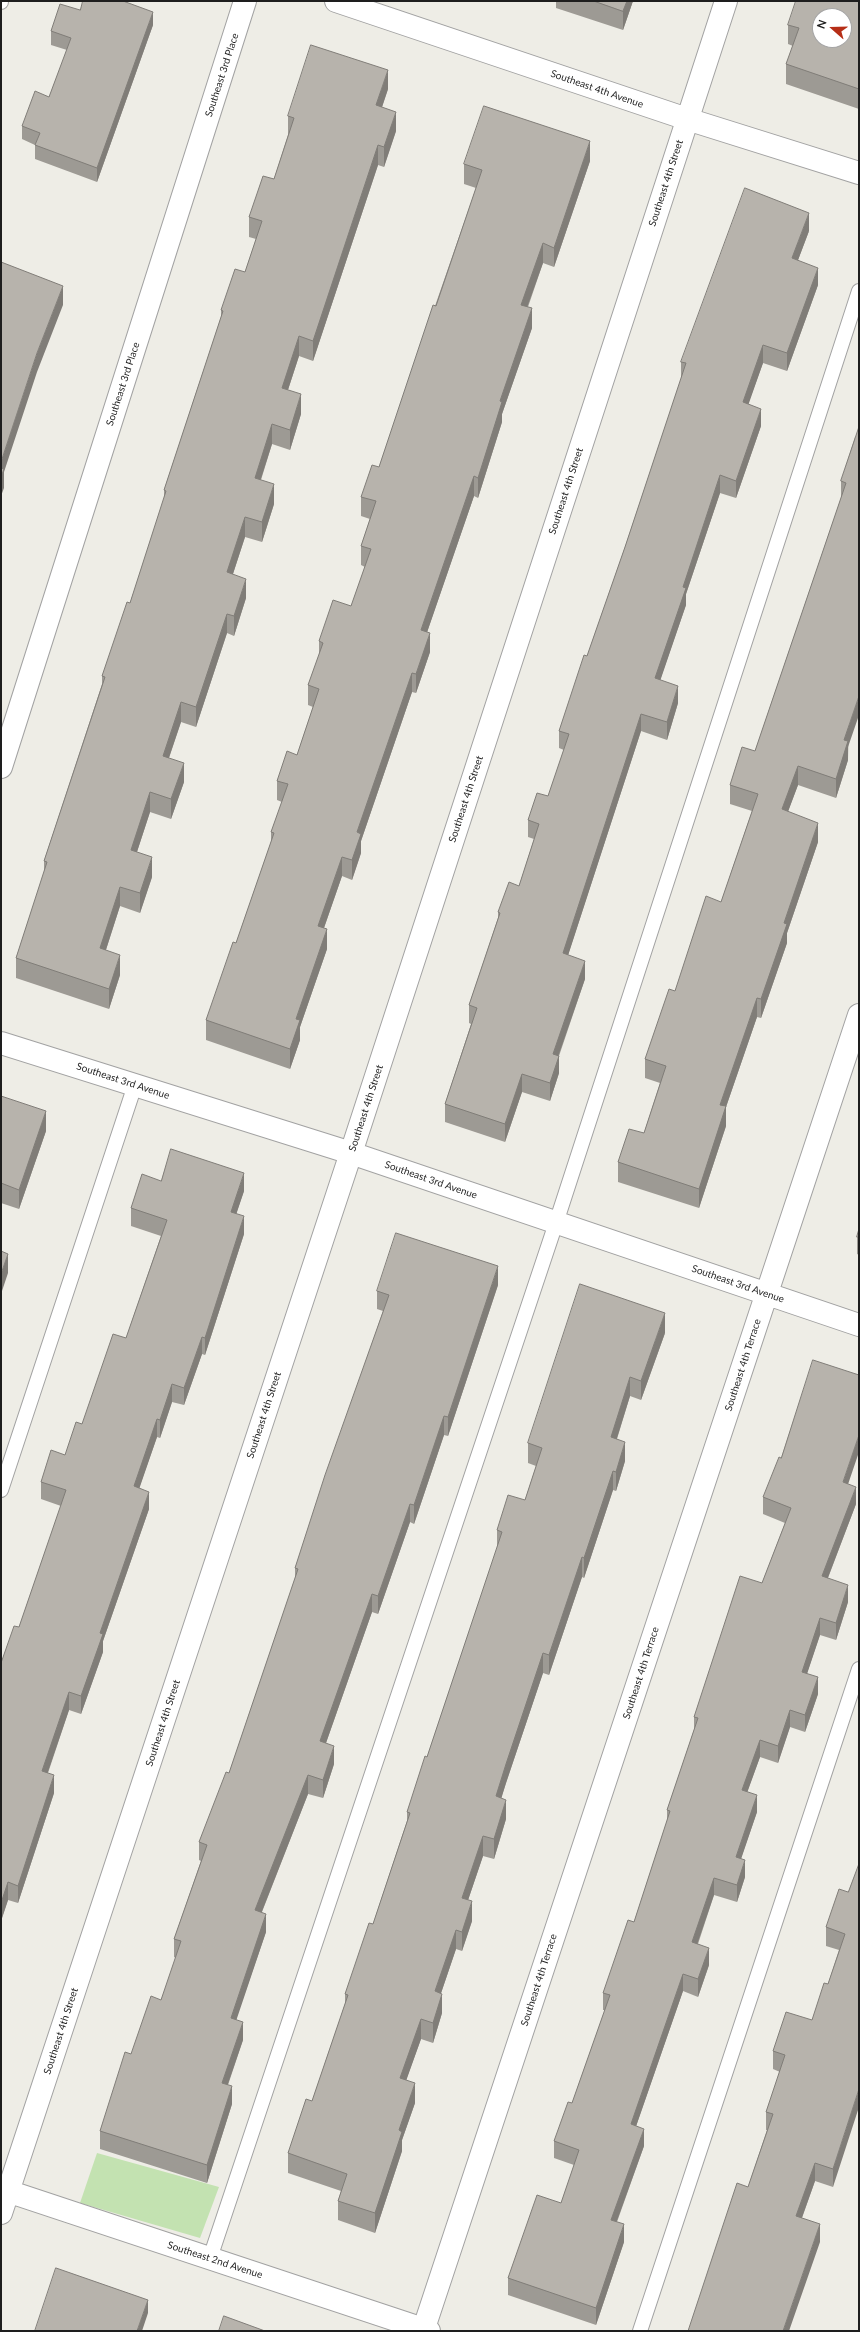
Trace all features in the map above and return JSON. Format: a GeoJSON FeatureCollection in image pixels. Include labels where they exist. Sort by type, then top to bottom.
{"type":"FeatureCollection","features":[{"type":"Feature","properties":{"kind":"street","name":"Southeast 3rd Place"},"geometry":{"type":"LineString","coordinates":[[1,766],[245,1]]}},
{"type":"Feature","properties":{"kind":"street","name":"Southeast 4th Avenue"},"geometry":{"type":"LineString","coordinates":[[336,1],[687,119],[859,173]]}},
{"type":"Feature","properties":{"kind":"street","name":"Southeast 4th Street"},"geometry":{"type":"LineString","coordinates":[[1,2212],[5,2190],[351,1153],[726,1]]}},
{"type":"Feature","properties":{"kind":"street","name":"Southeast 4th Terrace"},"geometry":{"type":"LineString","coordinates":[[425,2330],[859,1015]]}},
{"type":"Feature","properties":{"kind":"street","name":"Southeast 3rd Avenue"},"geometry":{"type":"LineString","coordinates":[[1,1043],[351,1153],[859,1325]]}},
{"type":"Feature","properties":{"kind":"street","name":"Southeast 2nd Avenue"},"geometry":{"type":"LineString","coordinates":[[5,2190],[425,2330]]}},
{"type":"Feature","properties":{"kind":"lane"},"geometry":{"type":"LineString","coordinates":[[210,2258],[556,1223],[859,291]]}},
{"type":"Feature","properties":{"kind":"lane"},"geometry":{"type":"LineString","coordinates":[[1,1490],[135,1085]]}},
{"type":"Feature","properties":{"kind":"lane"},"geometry":{"type":"LineString","coordinates":[[640,2331],[859,1669]]}},
{"type":"Feature","properties":{"kind":"green space"},"geometry":{"type":"Polygon","coordinates":[[[97,2153],[219,2187],[200,2238],[80,2203],[97,2153]]]}},
{"type":"Feature","properties":{"kind":"building"},"geometry":{"type":"Polygon","coordinates":[[[83,1],[123,1],[153,12],[97,168],[35,145],[40,133],[22,126],[35,91],[49,97],[71,38],[51,31],[60,4],[80,10],[83,1]]]}},
{"type":"Feature","properties":{"kind":"building"},"geometry":{"type":"Polygon","coordinates":[[[594,1],[627,1],[623,11],[594,1]]]}},
{"type":"Feature","properties":{"kind":"building"},"geometry":{"type":"Polygon","coordinates":[[[796,1],[859,1],[859,89],[786,64],[799,28],[788,25],[796,1]]]}},
{"type":"Feature","properties":{"kind":"building"},"geometry":{"type":"Polygon","coordinates":[[[311,45],[388,70],[376,105],[396,112],[384,147],[378,145],[313,341],[299,336],[282,388],[301,394],[290,430],[272,424],[255,478],[274,484],[262,522],[245,517],[227,572],[246,579],[234,616],[227,614],[196,707],[181,702],[163,756],[184,763],[171,799],[150,792],[131,850],[152,857],[140,893],[120,887],[100,948],[120,955],[109,989],[16,958],[47,862],[44,861],[105,677],[102,676],[127,602],[130,603],[166,491],[164,490],[223,311],[221,310],[235,269],[245,272],[262,221],[249,217],[263,176],[274,179],[294,118],[288,116],[311,45]]]}},
{"type":"Feature","properties":{"kind":"building"},"geometry":{"type":"Polygon","coordinates":[[[484,106],[590,141],[554,248],[543,243],[521,305],[532,308],[500,401],[502,402],[478,478],[474,476],[421,630],[430,633],[416,674],[412,673],[357,832],[361,834],[352,860],[342,857],[318,926],[327,929],[296,1019],[300,1020],[290,1049],[206,1020],[233,942],[236,943],[274,833],[271,832],[288,784],[277,781],[287,751],[297,755],[319,689],[308,685],[323,643],[319,641],[333,600],[351,606],[371,549],[361,546],[376,501],[361,497],[372,465],[379,467],[433,305],[436,306],[482,170],[464,164],[484,106]]]}},
{"type":"Feature","properties":{"kind":"building"},"geometry":{"type":"Polygon","coordinates":[[[745,188],[809,213],[792,258],[818,268],[787,353],[763,345],[743,402],[761,409],[736,481],[720,475],[683,587],[686,588],[655,678],[678,686],[667,722],[641,714],[563,953],[585,961],[553,1054],[559,1056],[550,1083],[522,1074],[505,1124],[445,1104],[477,1008],[469,1005],[509,882],[519,886],[539,824],[528,820],[537,793],[548,796],[569,734],[559,731],[584,655],[587,656],[625,547],[686,363],[681,362],[745,188]]]}},
{"type":"Feature","properties":{"kind":"building"},"geometry":{"type":"Polygon","coordinates":[[[1,262],[63,286],[37,353],[1,462],[1,262]]]}},
{"type":"Feature","properties":{"kind":"building"},"geometry":{"type":"Polygon","coordinates":[[[859,427],[859,696],[844,740],[848,741],[836,779],[798,766],[782,809],[818,823],[784,923],[787,924],[761,999],[757,998],[720,1105],[726,1106],[699,1189],[618,1162],[629,1129],[644,1133],[666,1066],[645,1059],[669,989],[675,991],[706,896],[721,902],[758,794],[730,785],[742,747],[755,751],[846,483],[841,481],[859,427]]]}},
{"type":"Feature","properties":{"kind":"building"},"geometry":{"type":"Polygon","coordinates":[[[1,468],[4,469],[1,477],[1,468]]]}},
{"type":"Feature","properties":{"kind":"building"},"geometry":{"type":"Polygon","coordinates":[[[1,1096],[46,1111],[19,1190],[1,1183],[1,1096]]]}},
{"type":"Feature","properties":{"kind":"building"},"geometry":{"type":"Polygon","coordinates":[[[171,1149],[244,1173],[231,1212],[244,1216],[205,1338],[202,1337],[184,1388],[172,1384],[160,1420],[157,1419],[134,1486],[149,1492],[100,1633],[103,1634],[81,1696],[69,1692],[42,1771],[54,1775],[18,1886],[8,1882],[1,1903],[1,1663],[14,1626],[19,1627],[66,1490],[41,1482],[51,1450],[65,1455],[76,1422],[82,1424],[113,1334],[126,1338],[167,1220],[131,1208],[142,1174],[161,1181],[171,1149]]]}},
{"type":"Feature","properties":{"kind":"building"},"geometry":{"type":"Polygon","coordinates":[[[396,1233],[498,1266],[448,1417],[444,1416],[414,1505],[410,1504],[378,1596],[372,1594],[320,1741],[334,1746],[323,1780],[308,1775],[255,1910],[266,1914],[231,2018],[243,2022],[222,2083],[232,2086],[207,2165],[100,2131],[125,2052],[131,2054],[151,1996],[161,2000],[181,1941],[174,1939],[207,1845],[199,1842],[226,1772],[229,1773],[298,1569],[295,1568],[325,1475],[389,1295],[377,1291],[396,1233]]]}},
{"type":"Feature","properties":{"kind":"building"},"geometry":{"type":"Polygon","coordinates":[[[1,1251],[8,1254],[1,1274],[1,1251]]]}},
{"type":"Feature","properties":{"kind":"building"},"geometry":{"type":"Polygon","coordinates":[[[580,1284],[665,1313],[641,1381],[630,1377],[611,1437],[625,1442],[616,1472],[613,1471],[549,1655],[543,1653],[506,1764],[496,1796],[506,1800],[494,1839],[483,1836],[462,1898],[472,1901],[462,1932],[456,1930],[435,1991],[442,1994],[433,2023],[421,2019],[400,2078],[415,2083],[399,2130],[402,2132],[375,2213],[338,2201],[347,2174],[288,2153],[306,2099],[312,2101],[348,1995],[345,1994],[369,1923],[373,1924],[410,1813],[407,1812],[425,1756],[427,1757],[502,1532],[497,1530],[508,1495],[525,1500],[542,1448],[528,1443],[580,1284]]]}},
{"type":"Feature","properties":{"kind":"building"},"geometry":{"type":"Polygon","coordinates":[[[813,1360],[859,1375],[859,1435],[843,1482],[856,1487],[822,1576],[848,1585],[836,1623],[820,1618],[802,1672],[818,1677],[805,1715],[790,1710],[778,1746],[760,1740],[742,1790],[757,1795],[736,1857],[745,1860],[737,1885],[714,1878],[692,1942],[709,1948],[698,1979],[683,1974],[631,2124],[644,2129],[611,2220],[624,2224],[596,2308],[508,2278],[537,2195],[561,2203],[579,2150],[554,2141],[568,2102],[572,2103],[610,1995],[603,1993],[628,1920],[634,1922],[670,1811],[667,1810],[698,1718],[694,1717],[740,1576],[762,1583],[791,1508],[763,1497],[779,1457],[781,1458],[813,1360]]]}},
{"type":"Feature","properties":{"kind":"building"},"geometry":{"type":"Polygon","coordinates":[[[859,1864],[859,2089],[833,2169],[815,2163],[796,2216],[820,2224],[783,2331],[688,2331],[737,2183],[748,2187],[773,2114],[766,2112],[785,2055],[773,2051],[786,2012],[812,2020],[824,1983],[828,1984],[845,1934],[826,1927],[839,1889],[848,1892],[859,1864]]]}},
{"type":"Feature","properties":{"kind":"building"},"geometry":{"type":"Polygon","coordinates":[[[56,2268],[148,2300],[137,2331],[35,2331],[56,2268]]]}},
{"type":"Feature","properties":{"kind":"building"},"geometry":{"type":"Polygon","coordinates":[[[224,2316],[265,2331],[219,2331],[224,2316]]]}}]}
